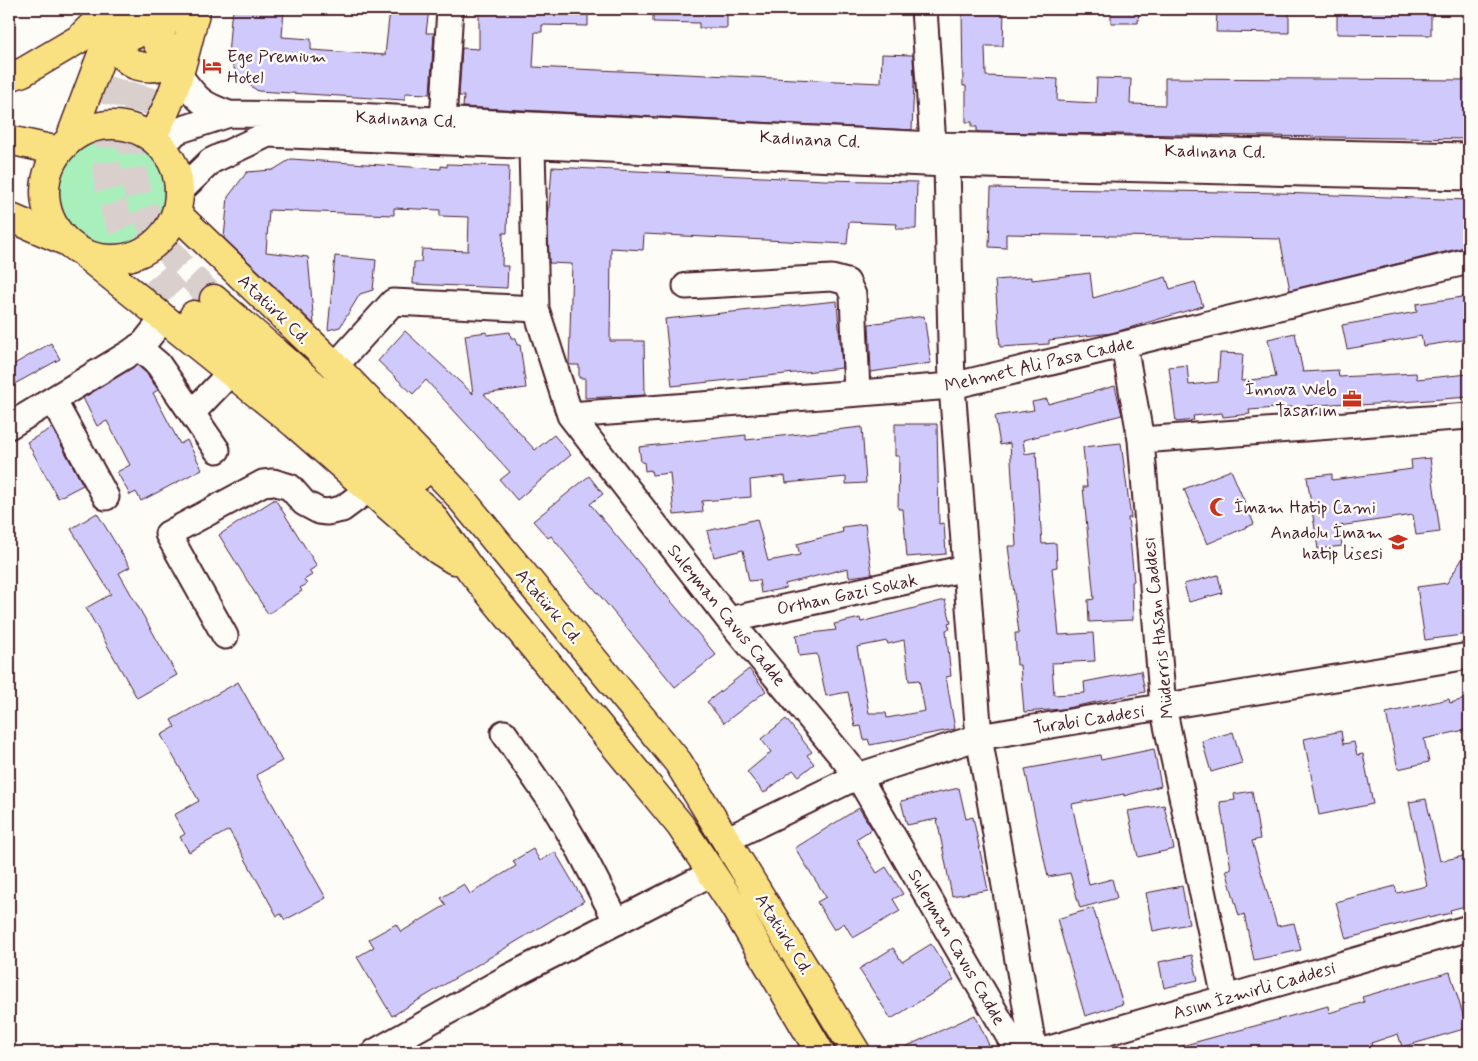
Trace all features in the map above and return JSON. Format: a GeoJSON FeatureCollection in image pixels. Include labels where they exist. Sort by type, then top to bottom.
{"type":"FeatureCollection","features":[{"type":"Feature","properties":{"kind":"main road"},"geometry":{"type":"LineString","coordinates":[[144,9],[126,25],[113,48],[134,65],[160,68],[177,57],[188,40]]}},
{"type":"Feature","properties":{"kind":"main road"},"geometry":{"type":"LineString","coordinates":[[9,78],[79,39],[126,25],[169,9]]}},
{"type":"Feature","properties":{"kind":"main road"},"geometry":{"type":"LineString","coordinates":[[156,142],[179,75],[196,9]]}},
{"type":"Feature","properties":{"kind":"main road"},"geometry":{"type":"LineString","coordinates":[[74,247],[51,222],[45,200],[46,178],[126,25]]}},
{"type":"Feature","properties":{"kind":"main road"},"geometry":{"type":"LineString","coordinates":[[9,140],[64,146],[89,129],[110,125],[132,128],[156,142],[176,171],[178,202],[166,233],[149,248],[128,258],[106,259],[74,247],[9,217]]}},
{"type":"Feature","properties":{"kind":"main road","name":"Atatürk Cd."},"geometry":{"type":"LineString","coordinates":[[178,202],[454,490],[678,762],[856,1052]]}},
{"type":"Feature","properties":{"kind":"main road","name":"Atatürk Cd."},"geometry":{"type":"LineString","coordinates":[[74,247],[231,372],[438,550],[472,572]]}},
{"type":"Feature","properties":{"kind":"main road","name":"Atatürk Cd."},"geometry":{"type":"LineString","coordinates":[[498,544],[204,307],[430,513],[472,572],[680,825],[735,908],[820,1052]]}},
{"type":"Feature","properties":{"kind":"street"},"geometry":{"type":"LineString","coordinates":[[443,121],[450,9]]}},
{"type":"Feature","properties":{"kind":"street"},"geometry":{"type":"LineString","coordinates":[[924,9],[940,154],[952,386],[979,737],[1034,1052]]}},
{"type":"Feature","properties":{"kind":"street"},"geometry":{"type":"LineString","coordinates":[[179,75],[204,105],[229,114]]}},
{"type":"Feature","properties":{"kind":"street","name":"Kadınana Cd."},"geometry":{"type":"LineString","coordinates":[[156,142],[177,131],[229,114],[354,116],[940,154],[1469,177]]}},
{"type":"Feature","properties":{"kind":"street","name":"Kadınana Cd."},"geometry":{"type":"LineString","coordinates":[[178,202],[211,161],[268,134],[532,148],[940,154],[1469,156]]}},
{"type":"Feature","properties":{"kind":"street","name":"Suleyman Cavus Cadde"},"geometry":{"type":"LineString","coordinates":[[532,148],[536,308],[570,415],[729,620],[858,776],[1018,1052]]}},
{"type":"Feature","properties":{"kind":"street","name":"Mehmet Ali Pasa Cadde"},"geometry":{"type":"LineString","coordinates":[[570,415],[952,386],[1469,261]]}},
{"type":"Feature","properties":{"kind":"street"},"geometry":{"type":"LineString","coordinates":[[686,286],[832,278],[847,282],[853,295],[857,393]]}},
{"type":"Feature","properties":{"kind":"street"},"geometry":{"type":"LineString","coordinates":[[335,366],[393,302],[536,308]]}},
{"type":"Feature","properties":{"kind":"street"},"geometry":{"type":"LineString","coordinates":[[9,426],[138,347],[163,319]]}},
{"type":"Feature","properties":{"kind":"street","name":"Müderris Hasan Caddesi"},"geometry":{"type":"LineString","coordinates":[[1124,345],[1141,440],[1164,707],[1225,998]]}},
{"type":"Feature","properties":{"kind":"street"},"geometry":{"type":"LineString","coordinates":[[138,347],[158,364],[217,450]]}},
{"type":"Feature","properties":{"kind":"street"},"geometry":{"type":"LineString","coordinates":[[192,413],[217,390],[231,372]]}},
{"type":"Feature","properties":{"kind":"street"},"geometry":{"type":"LineString","coordinates":[[52,400],[106,497]]}},
{"type":"Feature","properties":{"kind":"street"},"geometry":{"type":"LineString","coordinates":[[1141,440],[1469,416]]}},
{"type":"Feature","properties":{"kind":"street"},"geometry":{"type":"LineString","coordinates":[[225,636],[168,534],[263,483],[273,482],[290,486],[304,504],[319,511],[327,512],[342,509],[369,489]]}},
{"type":"Feature","properties":{"kind":"street","name":"Orthan Gazi Sokak"},"geometry":{"type":"LineString","coordinates":[[729,620],[966,568]]}},
{"type":"Feature","properties":{"kind":"street","name":"Turabi Caddesi"},"geometry":{"type":"LineString","coordinates":[[726,840],[858,776],[979,737],[1469,656]]}},
{"type":"Feature","properties":{"kind":"street"},"geometry":{"type":"LineString","coordinates":[[504,733],[551,801],[581,852],[618,922]]}},
{"type":"Feature","properties":{"kind":"street"},"geometry":{"type":"LineString","coordinates":[[376,1052],[511,976],[712,873]]}},
{"type":"Feature","properties":{"kind":"street","name":"Asım İzmirli Caddesi"},"geometry":{"type":"LineString","coordinates":[[1038,1052],[1469,928]]}},
{"type":"Feature","properties":{"kind":"green space"},"geometry":{"type":"Polygon","coordinates":[[[113,139],[134,143],[152,155],[164,173],[168,194],[164,215],[152,233],[134,245],[113,249],[92,245],[74,233],[62,215],[58,194],[62,173],[74,155],[92,143],[113,139]]]}},
{"type":"Feature","properties":{"kind":"building"},"geometry":{"type":"Polygon","coordinates":[[[234,9],[284,9],[282,37],[311,39],[311,50],[385,55],[390,9],[429,9],[426,33],[434,33],[430,94],[405,93],[405,100],[258,91],[239,78],[228,56],[231,18],[234,9]]]}},
{"type":"Feature","properties":{"kind":"building"},"geometry":{"type":"Polygon","coordinates":[[[479,9],[588,9],[588,26],[542,25],[542,32],[535,32],[533,67],[881,83],[882,54],[913,55],[912,130],[463,107],[464,96],[459,96],[462,48],[479,49],[479,9]]]}},
{"type":"Feature","properties":{"kind":"building"},"geometry":{"type":"Polygon","coordinates":[[[653,9],[727,9],[727,28],[699,28],[699,23],[653,22],[653,9]]]}},
{"type":"Feature","properties":{"kind":"building"},"geometry":{"type":"Polygon","coordinates":[[[962,9],[1004,9],[1003,46],[985,46],[986,76],[1058,79],[1057,101],[1096,103],[1097,78],[1131,79],[1130,104],[1165,105],[1165,78],[1469,80],[1469,139],[977,132],[977,127],[972,127],[972,122],[966,122],[966,86],[963,86],[962,9]]]}},
{"type":"Feature","properties":{"kind":"building"},"geometry":{"type":"Polygon","coordinates":[[[1111,9],[1139,9],[1138,23],[1111,23],[1111,9]]]}},
{"type":"Feature","properties":{"kind":"building"},"geometry":{"type":"Polygon","coordinates":[[[1217,9],[1289,9],[1289,33],[1216,32],[1217,9]]]}},
{"type":"Feature","properties":{"kind":"building"},"geometry":{"type":"Polygon","coordinates":[[[1337,9],[1431,9],[1431,35],[1337,34],[1337,9]]]}},
{"type":"Feature","properties":{"kind":"building"},"geometry":{"type":"Polygon","coordinates":[[[291,159],[441,169],[441,166],[447,167],[447,164],[509,166],[507,233],[503,233],[502,266],[508,266],[507,288],[413,284],[414,262],[421,262],[422,249],[468,251],[469,217],[440,216],[440,210],[394,208],[394,215],[269,210],[266,252],[308,257],[314,324],[224,238],[228,197],[247,172],[273,170],[291,159]]]}},
{"type":"Feature","properties":{"kind":"building"},"geometry":{"type":"Polygon","coordinates":[[[552,167],[824,180],[917,182],[916,229],[896,229],[897,224],[849,222],[847,244],[644,234],[643,250],[611,248],[610,341],[644,341],[645,395],[585,398],[585,378],[579,378],[579,365],[569,365],[572,264],[549,263],[548,221],[552,167]]]}},
{"type":"Feature","properties":{"kind":"building"},"geometry":{"type":"Polygon","coordinates":[[[991,188],[1281,193],[1469,200],[1469,246],[1290,290],[1280,239],[1006,234],[1006,248],[989,247],[991,188]]]}},
{"type":"Feature","properties":{"kind":"building"},"geometry":{"type":"Polygon","coordinates":[[[335,256],[376,260],[373,290],[360,294],[340,327],[328,330],[335,256]]]}},
{"type":"Feature","properties":{"kind":"building"},"geometry":{"type":"Polygon","coordinates":[[[1090,273],[1093,298],[1166,277],[1170,289],[1195,282],[1203,306],[1112,333],[1049,340],[1049,344],[1000,347],[995,280],[1032,277],[1032,280],[1090,273]]]}},
{"type":"Feature","properties":{"kind":"building"},"geometry":{"type":"Polygon","coordinates":[[[1469,296],[1469,339],[1423,346],[1421,336],[1347,349],[1342,325],[1417,312],[1416,304],[1469,296]]]}},
{"type":"Feature","properties":{"kind":"building"},"geometry":{"type":"Polygon","coordinates":[[[837,301],[842,368],[672,386],[665,319],[837,301]]]}},
{"type":"Feature","properties":{"kind":"building"},"geometry":{"type":"Polygon","coordinates":[[[924,316],[931,363],[871,372],[869,324],[924,316]]]}},
{"type":"Feature","properties":{"kind":"building"},"geometry":{"type":"Polygon","coordinates":[[[405,331],[473,394],[465,335],[487,332],[487,335],[510,332],[511,338],[516,338],[517,345],[520,345],[526,388],[484,394],[535,450],[554,435],[571,455],[517,500],[500,480],[510,472],[426,380],[413,394],[378,361],[405,331]]]}},
{"type":"Feature","properties":{"kind":"building"},"geometry":{"type":"Polygon","coordinates":[[[1295,333],[1303,372],[1338,370],[1339,377],[1416,373],[1417,379],[1469,374],[1469,397],[1347,406],[1347,403],[1249,410],[1250,414],[1223,417],[1222,413],[1193,416],[1194,420],[1176,422],[1169,367],[1187,365],[1189,385],[1218,382],[1220,353],[1243,354],[1241,381],[1276,377],[1268,339],[1295,333]]]}},
{"type":"Feature","properties":{"kind":"building"},"geometry":{"type":"Polygon","coordinates":[[[51,343],[60,359],[9,387],[9,367],[51,343]]]}},
{"type":"Feature","properties":{"kind":"building"},"geometry":{"type":"Polygon","coordinates":[[[137,365],[147,374],[158,390],[153,393],[180,444],[187,440],[202,469],[141,501],[136,492],[130,495],[117,472],[130,465],[107,421],[97,426],[83,398],[137,365]]]}},
{"type":"Feature","properties":{"kind":"building"},"geometry":{"type":"Polygon","coordinates":[[[1115,386],[1122,415],[1023,440],[1025,454],[1036,452],[1042,544],[1056,543],[1057,567],[1052,568],[1059,635],[1093,633],[1095,661],[1052,663],[1054,695],[1085,693],[1084,682],[1141,671],[1145,692],[1062,709],[1024,712],[1020,665],[1017,665],[1015,633],[1019,633],[1008,546],[1016,546],[1010,443],[1000,445],[995,416],[1034,410],[1032,402],[1047,399],[1048,404],[1115,386]]]}},
{"type":"Feature","properties":{"kind":"building"},"geometry":{"type":"Polygon","coordinates":[[[895,424],[937,424],[939,524],[944,523],[946,554],[907,557],[903,509],[898,509],[899,456],[895,456],[895,424]]]}},
{"type":"Feature","properties":{"kind":"building"},"geometry":{"type":"Polygon","coordinates":[[[862,427],[866,483],[846,484],[846,477],[786,483],[785,476],[750,480],[751,497],[702,501],[703,512],[674,515],[670,473],[652,475],[651,470],[645,471],[644,462],[641,462],[639,447],[746,435],[746,440],[862,427]]]}},
{"type":"Feature","properties":{"kind":"building"},"geometry":{"type":"Polygon","coordinates":[[[52,428],[83,485],[58,498],[27,442],[52,428]]]}},
{"type":"Feature","properties":{"kind":"building"},"geometry":{"type":"Polygon","coordinates":[[[1121,443],[1131,518],[1128,518],[1134,581],[1132,582],[1133,620],[1089,622],[1088,600],[1094,599],[1083,487],[1087,487],[1083,447],[1121,443]]]}},
{"type":"Feature","properties":{"kind":"building"},"geometry":{"type":"Polygon","coordinates":[[[1430,458],[1440,532],[1416,535],[1413,515],[1339,526],[1342,546],[1318,549],[1307,477],[1332,474],[1332,480],[1412,469],[1411,460],[1430,458]]]}},
{"type":"Feature","properties":{"kind":"building","name":"İmam Hatip Cami"},"geometry":{"type":"Polygon","coordinates":[[[1231,470],[1254,524],[1207,544],[1184,489],[1231,470]]]}},
{"type":"Feature","properties":{"kind":"building"},"geometry":{"type":"Polygon","coordinates":[[[589,476],[603,494],[590,504],[716,655],[675,687],[551,536],[548,538],[533,521],[589,476]]]}},
{"type":"Feature","properties":{"kind":"building"},"geometry":{"type":"Polygon","coordinates":[[[275,499],[317,566],[309,571],[312,575],[304,580],[307,584],[300,588],[302,591],[268,614],[219,535],[275,499]]]}},
{"type":"Feature","properties":{"kind":"building"},"geometry":{"type":"Polygon","coordinates":[[[97,513],[130,567],[119,573],[177,675],[137,698],[86,608],[111,594],[71,529],[97,513]]]}},
{"type":"Feature","properties":{"kind":"building"},"geometry":{"type":"Polygon","coordinates":[[[757,519],[768,561],[800,555],[797,544],[843,532],[842,527],[865,524],[872,574],[849,577],[848,568],[785,584],[786,588],[761,593],[759,580],[749,581],[743,550],[714,557],[707,531],[757,519]]]}},
{"type":"Feature","properties":{"kind":"building"},"geometry":{"type":"Polygon","coordinates":[[[1469,548],[1469,634],[1425,640],[1417,587],[1447,583],[1469,548]]]}},
{"type":"Feature","properties":{"kind":"building"},"geometry":{"type":"Polygon","coordinates":[[[1218,575],[1222,593],[1189,602],[1184,584],[1218,575]]]}},
{"type":"Feature","properties":{"kind":"building"},"geometry":{"type":"Polygon","coordinates":[[[945,600],[951,622],[948,623],[950,629],[946,630],[951,676],[946,677],[955,729],[870,745],[868,739],[864,740],[861,726],[855,727],[848,692],[826,696],[817,654],[799,656],[796,635],[836,630],[834,624],[860,618],[861,622],[945,600]],[[904,640],[888,644],[887,641],[857,647],[869,713],[886,713],[887,718],[925,711],[919,680],[909,681],[904,640]]]}},
{"type":"Feature","properties":{"kind":"building"},"geometry":{"type":"Polygon","coordinates":[[[749,669],[766,691],[724,723],[707,702],[749,669]]]}},
{"type":"Feature","properties":{"kind":"building"},"geometry":{"type":"Polygon","coordinates":[[[238,682],[282,761],[256,775],[326,898],[285,920],[281,914],[277,916],[229,830],[189,852],[180,837],[185,834],[174,815],[199,801],[161,735],[175,727],[171,720],[238,682]]]}},
{"type":"Feature","properties":{"kind":"building"},"geometry":{"type":"Polygon","coordinates":[[[1469,698],[1469,729],[1424,739],[1429,762],[1398,769],[1386,713],[1449,699],[1450,703],[1469,698]]]}},
{"type":"Feature","properties":{"kind":"building"},"geometry":{"type":"Polygon","coordinates":[[[786,719],[812,752],[807,755],[814,764],[799,776],[793,770],[764,793],[747,772],[771,752],[761,739],[786,719]]]}},
{"type":"Feature","properties":{"kind":"building"},"geometry":{"type":"Polygon","coordinates":[[[1341,731],[1343,744],[1354,742],[1357,755],[1363,754],[1373,804],[1319,815],[1304,739],[1341,731]]]}},
{"type":"Feature","properties":{"kind":"building"},"geometry":{"type":"Polygon","coordinates":[[[1233,732],[1242,763],[1211,772],[1202,741],[1233,732]]]}},
{"type":"Feature","properties":{"kind":"building"},"geometry":{"type":"Polygon","coordinates":[[[1154,749],[1161,786],[1124,796],[1124,794],[1072,804],[1089,885],[1112,879],[1117,898],[1080,908],[1070,873],[1048,877],[1025,769],[1100,755],[1101,760],[1154,749]]]}},
{"type":"Feature","properties":{"kind":"building"},"geometry":{"type":"Polygon","coordinates":[[[959,788],[966,819],[973,817],[988,890],[952,896],[937,819],[907,825],[901,801],[959,788]]]}},
{"type":"Feature","properties":{"kind":"building"},"geometry":{"type":"Polygon","coordinates":[[[1252,791],[1260,839],[1252,841],[1277,926],[1294,923],[1301,950],[1254,960],[1244,914],[1239,916],[1226,870],[1231,869],[1220,802],[1235,800],[1234,794],[1252,791]]]}},
{"type":"Feature","properties":{"kind":"building"},"geometry":{"type":"Polygon","coordinates":[[[1426,799],[1440,861],[1469,855],[1469,905],[1450,910],[1451,913],[1429,918],[1428,916],[1346,939],[1336,902],[1395,886],[1397,893],[1427,886],[1409,802],[1426,799]]]}},
{"type":"Feature","properties":{"kind":"building"},"geometry":{"type":"Polygon","coordinates":[[[1164,805],[1174,849],[1138,857],[1128,811],[1164,805]]]}},
{"type":"Feature","properties":{"kind":"building"},"geometry":{"type":"Polygon","coordinates":[[[859,808],[872,829],[856,839],[877,873],[886,867],[903,894],[893,899],[900,911],[853,938],[844,923],[834,930],[817,902],[826,897],[795,848],[859,808]]]}},
{"type":"Feature","properties":{"kind":"building"},"geometry":{"type":"Polygon","coordinates":[[[533,849],[540,861],[555,852],[584,901],[392,1016],[357,957],[374,947],[369,939],[396,924],[401,932],[446,905],[441,898],[464,884],[470,894],[516,866],[513,861],[533,849]]]}},
{"type":"Feature","properties":{"kind":"building"},"geometry":{"type":"Polygon","coordinates":[[[1182,886],[1189,924],[1153,931],[1146,893],[1182,886]]]}},
{"type":"Feature","properties":{"kind":"building"},"geometry":{"type":"Polygon","coordinates":[[[1093,908],[1123,1004],[1085,1016],[1057,919],[1093,908]]]}},
{"type":"Feature","properties":{"kind":"building"},"geometry":{"type":"Polygon","coordinates":[[[931,944],[954,980],[891,1019],[859,969],[893,948],[902,962],[931,944]]]}},
{"type":"Feature","properties":{"kind":"building"},"geometry":{"type":"Polygon","coordinates":[[[1192,955],[1198,980],[1164,988],[1159,962],[1192,955]]]}},
{"type":"Feature","properties":{"kind":"building"},"geometry":{"type":"Polygon","coordinates":[[[1450,972],[1467,1028],[1430,1039],[1402,1047],[1398,1034],[1371,1043],[1373,1049],[1364,1052],[1174,1052],[1174,1048],[1328,1006],[1329,1013],[1364,1002],[1362,997],[1450,972]]]}},
{"type":"Feature","properties":{"kind":"building"},"geometry":{"type":"Polygon","coordinates":[[[975,1015],[989,1045],[973,1052],[894,1052],[975,1015]]]}},
{"type":"Feature","properties":{"kind":"tunnel"},"geometry":{"type":"LineString","coordinates":[[133,39],[118,88],[108,137],[107,161],[114,209],[127,237],[194,315]]}},
{"type":"Feature","properties":{"kind":"tunnel"},"geometry":{"type":"LineString","coordinates":[[156,45],[134,126],[132,153],[134,175],[139,196],[157,234],[183,268],[214,299]]}},
{"type":"Feature","properties":{"kind":"place","name":"Ege Premium Hotel"},"geometry":{"type":"Point","coordinates":[212,66]}},
{"type":"Feature","properties":{"kind":"place","name":"İnnova Web Tasarım"},"geometry":{"type":"Point","coordinates":[1352,399]}},
{"type":"Feature","properties":{"kind":"place","name":"İmam Hatip Cami"},"geometry":{"type":"Point","coordinates":[1219,507]}},
{"type":"Feature","properties":{"kind":"place","name":"Anadolu İmam hatip lisesi"},"geometry":{"type":"Point","coordinates":[1398,542]}}]}
